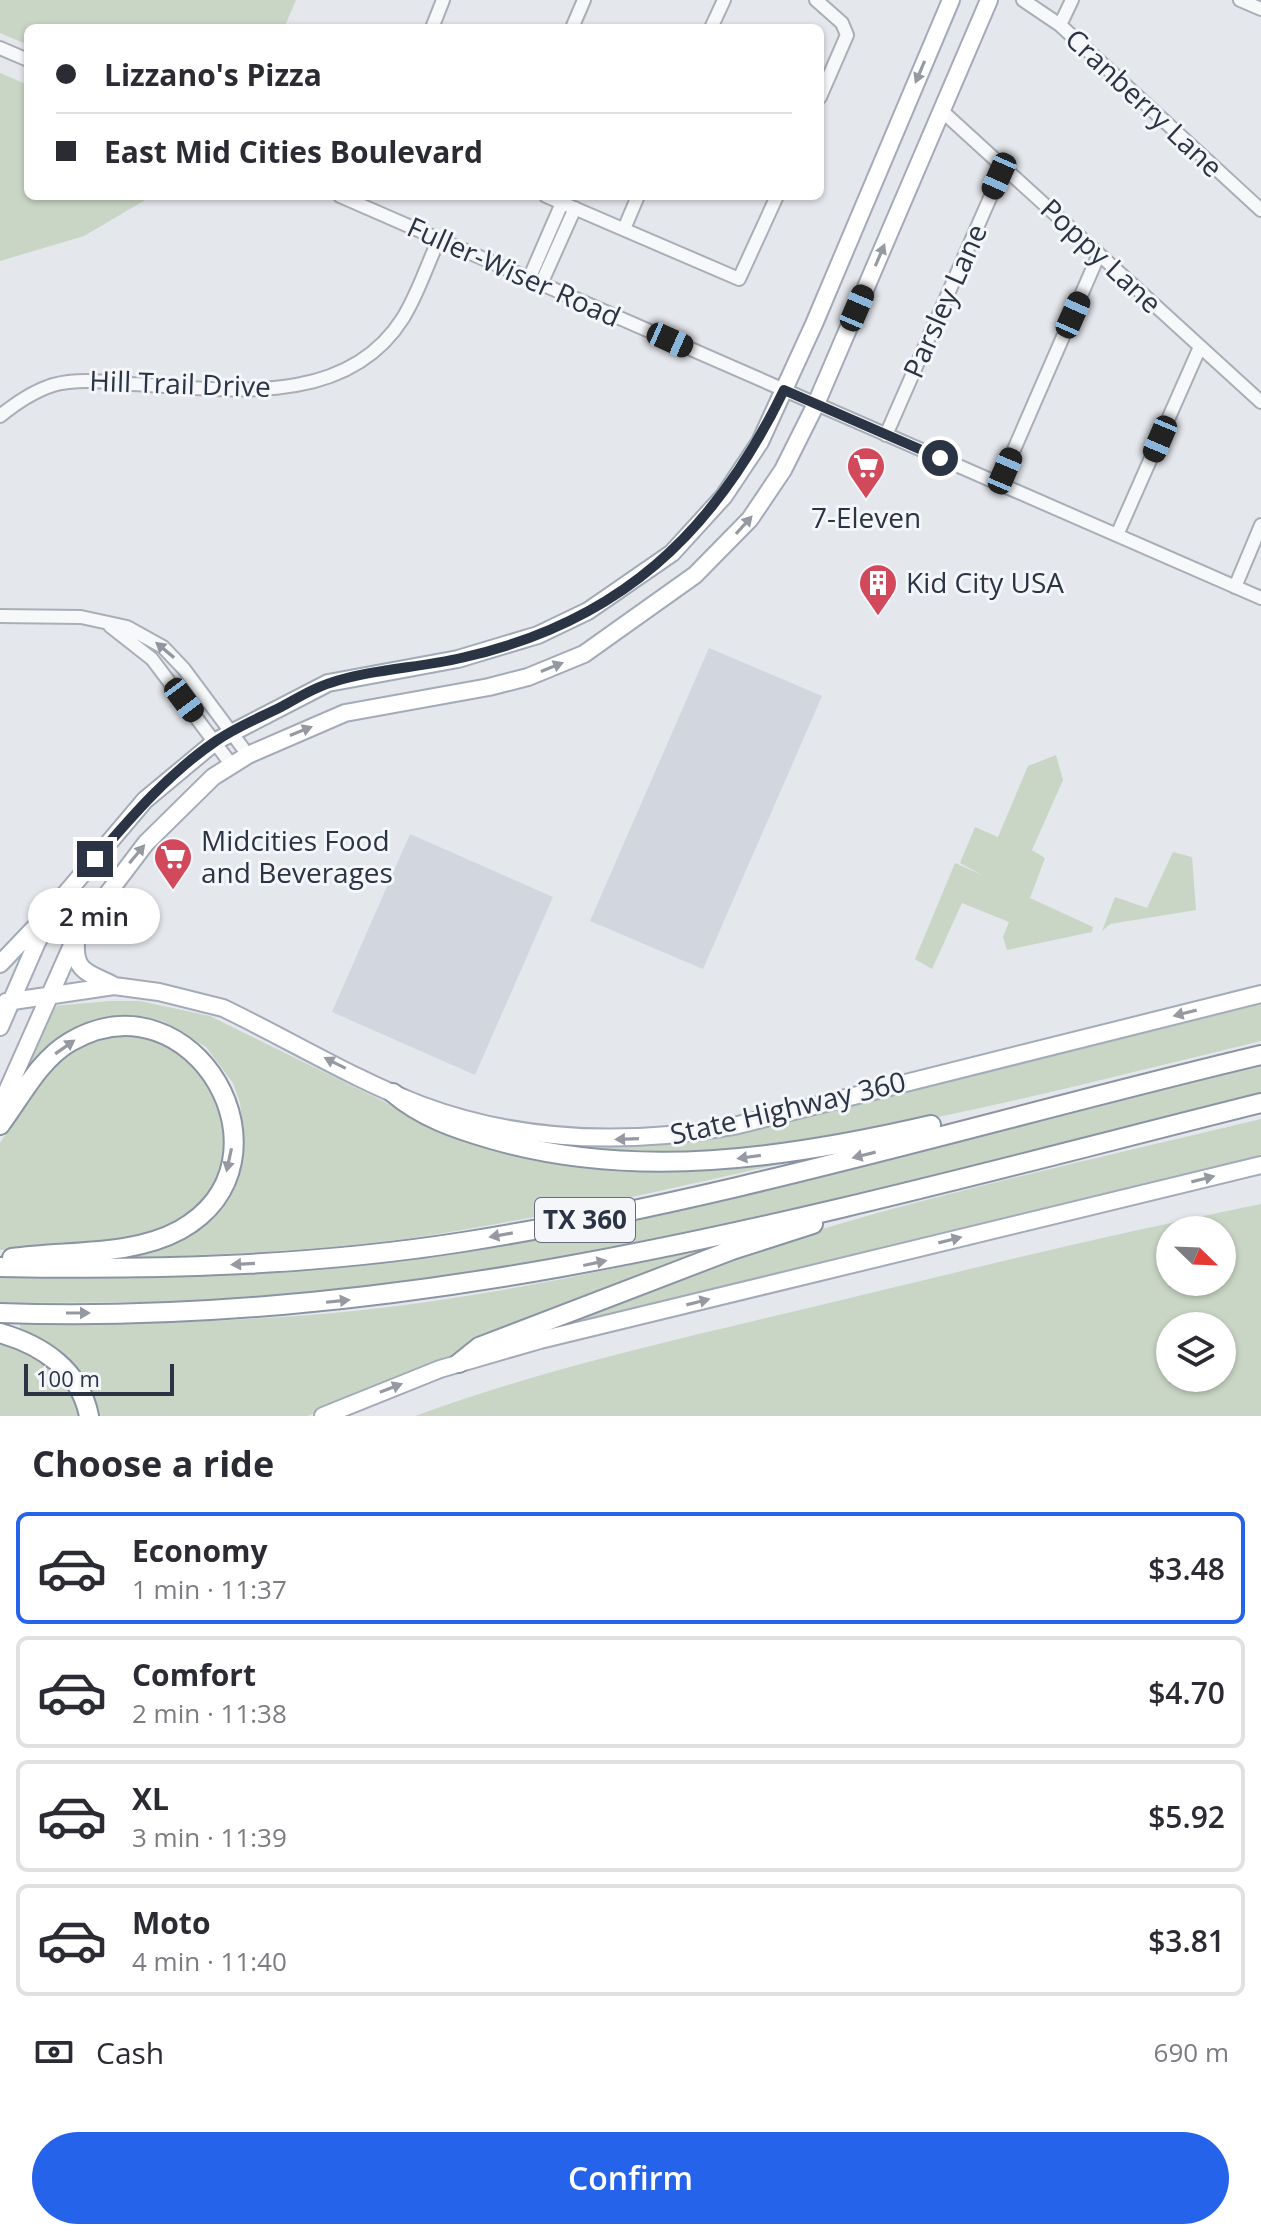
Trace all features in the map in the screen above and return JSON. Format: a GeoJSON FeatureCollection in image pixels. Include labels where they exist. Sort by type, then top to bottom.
{"type":"FeatureCollection","features":[{"type":"Feature","properties":{"kind":"highway"},"geometry":{"type":"LineString","coordinates":[[0,1125],[34,1077],[69,1042],[90,1032],[137,1028],[163,1034],[187,1046],[207,1064],[222,1085],[234,1132],[232,1155],[220,1187],[200,1214],[181,1229],[136,1245],[0,1260]]}},
{"type":"Feature","properties":{"kind":"highway","name":"TX 360"},"geometry":{"type":"LineString","coordinates":[[0,1267],[233,1265],[461,1242],[674,1201],[1261,1055]]}},
{"type":"Feature","properties":{"kind":"highway"},"geometry":{"type":"LineString","coordinates":[[393,1093],[415,1112],[476,1135],[532,1150],[581,1158],[695,1162],[909,1131],[1133,1079],[1156,1080]]}},
{"type":"Feature","properties":{"kind":"highway","name":"TX 360"},"geometry":{"type":"LineString","coordinates":[[0,1313],[225,1310],[374,1297],[516,1277],[728,1233],[1261,1103]]}},
{"type":"Feature","properties":{"kind":"highway"},"geometry":{"type":"LineString","coordinates":[[459,1363],[479,1347],[732,1250],[814,1224],[1077,1155],[1102,1143]]}},
{"type":"Feature","properties":{"kind":"highway"},"geometry":{"type":"LineString","coordinates":[[0,1333],[43,1350],[63,1366],[79,1387],[89,1416]]}},
{"type":"Feature","properties":{"kind":"main road"},"geometry":{"type":"LineString","coordinates":[[0,964],[62,898],[145,800],[216,741],[328,683],[507,647],[588,611],[672,553],[724,496],[760,442],[951,0]]}},
{"type":"Feature","properties":{"kind":"main road"},"geometry":{"type":"LineString","coordinates":[[0,1107],[77,934],[146,843],[231,764],[345,713],[489,687],[528,677],[584,654],[695,575],[750,519],[783,470],[816,404],[989,0]]}},
{"type":"Feature","properties":{"kind":"main road"},"geometry":{"type":"LineString","coordinates":[[0,1027],[6,1002],[62,898]]}},
{"type":"Feature","properties":{"kind":"main road"},"geometry":{"type":"LineString","coordinates":[[77,934],[76,961],[80,969],[114,986]]}},
{"type":"Feature","properties":{"kind":"main road","name":"State Highway 360"},"geometry":{"type":"LineString","coordinates":[[6,1002],[114,986],[174,995],[223,1008],[393,1093],[453,1115],[525,1132],[595,1140],[668,1136],[734,1126],[1261,994]]}},
{"type":"Feature","properties":{"kind":"main road"},"geometry":{"type":"LineString","coordinates":[[323,1416],[459,1363],[540,1340],[1261,1165]]}},
{"type":"Feature","properties":{"kind":"street"},"geometry":{"type":"LineString","coordinates":[[434,24],[443,0]]}},
{"type":"Feature","properties":{"kind":"street"},"geometry":{"type":"LineString","coordinates":[[574,24],[584,0]]}},
{"type":"Feature","properties":{"kind":"street"},"geometry":{"type":"LineString","coordinates":[[713,24],[724,0]]}},
{"type":"Feature","properties":{"kind":"street"},"geometry":{"type":"LineString","coordinates":[[816,0],[842,23],[847,35],[824,88]]}},
{"type":"Feature","properties":{"kind":"street","name":"Cranberry Lane"},"geometry":{"type":"LineString","coordinates":[[1023,0],[1060,25],[1261,210]]}},
{"type":"Feature","properties":{"kind":"street"},"geometry":{"type":"LineString","coordinates":[[1060,25],[1072,0]]}},
{"type":"Feature","properties":{"kind":"street"},"geometry":{"type":"LineString","coordinates":[[1240,0],[1261,9]]}},
{"type":"Feature","properties":{"kind":"street"},"geometry":{"type":"LineString","coordinates":[[0,48],[24,58]]}},
{"type":"Feature","properties":{"kind":"street","name":"Poppy Lane"},"geometry":{"type":"LineString","coordinates":[[942,111],[1261,402]]}},
{"type":"Feature","properties":{"kind":"street","name":"Parsley Lane"},"geometry":{"type":"LineString","coordinates":[[886,435],[1004,166]]}},
{"type":"Feature","properties":{"kind":"street","name":"Fuller-Wiser Road"},"geometry":{"type":"LineString","coordinates":[[349,200],[1261,598]]}},
{"type":"Feature","properties":{"kind":"street"},"geometry":{"type":"LineString","coordinates":[[555,200],[739,279],[775,200]]}},
{"type":"Feature","properties":{"kind":"street"},"geometry":{"type":"LineString","coordinates":[[624,229],[636,200]]}},
{"type":"Feature","properties":{"kind":"street"},"geometry":{"type":"LineString","coordinates":[[535,282],[562,203]]}},
{"type":"Feature","properties":{"kind":"street"},"geometry":{"type":"LineString","coordinates":[[535,282],[575,208]]}},
{"type":"Feature","properties":{"kind":"street","name":"Hill Trail Drive"},"geometry":{"type":"LineString","coordinates":[[0,416],[40,390],[75,381],[251,391],[321,380],[375,350],[394,331],[404,317],[439,239]]}},
{"type":"Feature","properties":{"kind":"street"},"geometry":{"type":"LineString","coordinates":[[999,484],[1099,254]]}},
{"type":"Feature","properties":{"kind":"street"},"geometry":{"type":"LineString","coordinates":[[1117,535],[1200,347]]}},
{"type":"Feature","properties":{"kind":"street"},"geometry":{"type":"LineString","coordinates":[[1235,587],[1261,525]]}},
{"type":"Feature","properties":{"kind":"street"},"geometry":{"type":"LineString","coordinates":[[0,616],[81,617],[110,626],[127,627],[163,647],[233,731],[248,755]]}},
{"type":"Feature","properties":{"kind":"street"},"geometry":{"type":"LineString","coordinates":[[110,626],[152,659],[231,764]]}},
{"type":"Feature","properties":{"kind":"shaded area"},"geometry":{"type":"Polygon","coordinates":[[[709,648],[822,696],[703,969],[590,921],[709,648]]]}},
{"type":"Feature","properties":{"kind":"shaded area"},"geometry":{"type":"Polygon","coordinates":[[[410,834],[553,897],[475,1075],[332,1012],[410,834]]]}},
{"type":"Feature","properties":{"kind":"green space"},"geometry":{"type":"Polygon","coordinates":[[[0,0],[296,0],[286,24],[24,24],[24,43],[0,33],[0,0]]]}},
{"type":"Feature","properties":{"kind":"green space"},"geometry":{"type":"Polygon","coordinates":[[[0,73],[24,83],[24,200],[145,200],[84,236],[0,261],[0,73]]]}},
{"type":"Feature","properties":{"kind":"green space"},"geometry":{"type":"Polygon","coordinates":[[[1056,755],[1063,780],[1032,850],[1045,858],[1030,898],[1093,927],[1092,932],[1007,950],[1003,937],[1009,922],[962,903],[932,969],[915,959],[955,863],[982,875],[960,863],[975,827],[998,837],[1028,766],[1056,755]]]}},
{"type":"Feature","properties":{"kind":"green space"},"geometry":{"type":"Polygon","coordinates":[[[1173,852],[1192,857],[1196,910],[1110,924],[1102,931],[1115,897],[1147,908],[1173,852]]]}},
{"type":"Feature","properties":{"kind":"green space"},"geometry":{"type":"Polygon","coordinates":[[[140,1001],[210,1016],[403,1111],[565,1160],[806,1158],[573,1209],[390,1241],[305,1249],[93,1259],[194,1226],[244,1141],[240,1103],[233,1083],[206,1047],[162,1021],[136,1016],[135,1021],[33,1069],[24,1065],[53,1006],[140,1001]]]}},
{"type":"Feature","properties":{"kind":"green space"},"geometry":{"type":"Polygon","coordinates":[[[1261,1002],[1261,1041],[1055,1091],[900,1124],[771,1147],[689,1155],[607,1155],[531,1139],[630,1145],[1261,1002]]]}},
{"type":"Feature","properties":{"kind":"green space"},"geometry":{"type":"Polygon","coordinates":[[[124,1032],[171,1044],[193,1061],[210,1083],[221,1107],[225,1134],[223,1161],[214,1185],[198,1207],[174,1224],[133,1239],[89,1246],[0,1250],[0,1143],[44,1074],[72,1048],[124,1032]]]}},
{"type":"Feature","properties":{"kind":"green space"},"geometry":{"type":"Polygon","coordinates":[[[1261,1065],[1261,1096],[832,1202],[616,1250],[349,1292],[200,1301],[0,1303],[0,1278],[157,1278],[386,1259],[1068,1112],[1261,1065]]]}},
{"type":"Feature","properties":{"kind":"green space"},"geometry":{"type":"Polygon","coordinates":[[[1261,1119],[1261,1158],[540,1333],[715,1263],[804,1234],[986,1185],[1261,1119]]]}},
{"type":"Feature","properties":{"kind":"green space"},"geometry":{"type":"Polygon","coordinates":[[[1261,1204],[1261,1416],[415,1416],[558,1370],[1156,1227],[1156,1296],[1236,1296],[1236,1216],[1203,1216],[1261,1204]]]}},
{"type":"Feature","properties":{"kind":"green space"},"geometry":{"type":"Polygon","coordinates":[[[731,1242],[308,1416],[96,1416],[20,1332],[20,1324],[208,1321],[303,1316],[397,1306],[481,1294],[731,1242]]]}},
{"type":"Feature","properties":{"kind":"green space"},"geometry":{"type":"Polygon","coordinates":[[[0,1339],[30,1351],[52,1367],[83,1416],[0,1416],[0,1339]]]}},
{"type":"Feature","properties":{"kind":"place","name":"7-Eleven"},"geometry":{"type":"Point","coordinates":[866,500]}},
{"type":"Feature","properties":{"kind":"place","name":"Kid City USA"},"geometry":{"type":"Point","coordinates":[878,617]}},
{"type":"Feature","properties":{"kind":"place","name":"Midcities Food and Beverages"},"geometry":{"type":"Point","coordinates":[173,891]}},
{"type":"Feature","properties":{"kind":"route"},"geometry":{"type":"LineString","coordinates":[[95,859],[145,800],[216,741],[233,731],[328,683],[507,647],[588,611],[631,584],[672,553],[724,496],[760,442],[784,390],[940,458]]}}]}
